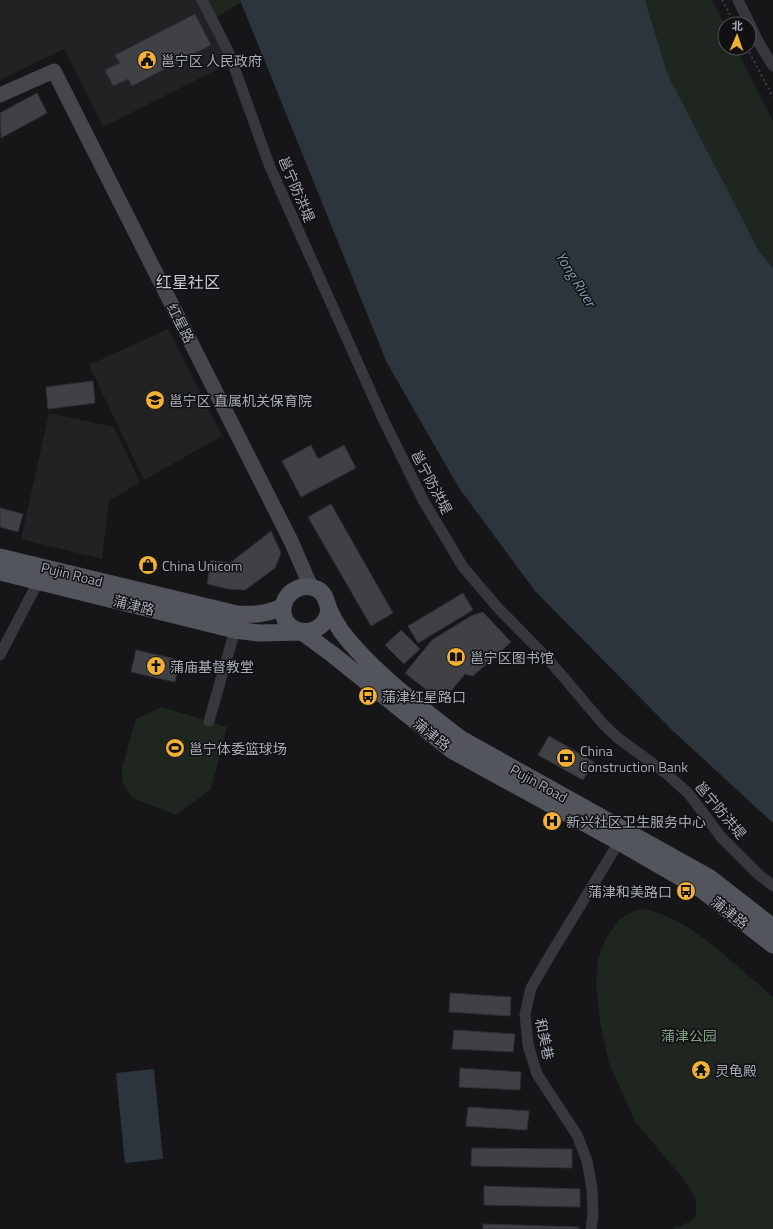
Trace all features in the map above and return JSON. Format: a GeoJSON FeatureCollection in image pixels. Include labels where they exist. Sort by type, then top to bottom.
{"type":"FeatureCollection","features":[{"type":"Feature","properties":{"kind":"main road","name":"红星路"},"geometry":{"type":"LineString","coordinates":[[0,95],[54,71],[291,541],[311,587]]}},
{"type":"Feature","properties":{"kind":"main road","name":"Pujin Road"},"geometry":{"type":"LineString","coordinates":[[0,557],[237,614],[259,615],[269,613],[283,607]]}},
{"type":"Feature","properties":{"kind":"main road","name":"蒲津路"},"geometry":{"type":"LineString","coordinates":[[0,572],[235,630],[259,633],[302,632],[332,654],[453,751],[619,842],[702,890],[773,945]]}},
{"type":"Feature","properties":{"kind":"main road"},"geometry":{"type":"LineString","coordinates":[[311,587],[296,589],[290,593],[285,600],[283,607],[286,620],[290,626],[302,632],[315,630],[321,627],[328,616],[329,609]]}},
{"type":"Feature","properties":{"kind":"main road","name":"Pujin Road"},"geometry":{"type":"LineString","coordinates":[[311,587],[324,595],[328,602],[329,609],[340,630],[376,669],[426,712],[461,739],[710,878],[773,927]]}},
{"type":"Feature","properties":{"kind":"street","name":"邕宁防洪堤"},"geometry":{"type":"LineString","coordinates":[[202,0],[229,53],[270,167],[382,419],[423,500],[463,567],[498,608],[548,659],[604,725],[618,738],[668,774],[689,794],[721,837],[758,874],[773,886]]}},
{"type":"Feature","properties":{"kind":"street"},"geometry":{"type":"LineString","coordinates":[[738,0],[759,43],[773,66]]}},
{"type":"Feature","properties":{"kind":"street"},"geometry":{"type":"LineString","coordinates":[[0,655],[38,582]]}},
{"type":"Feature","properties":{"kind":"street"},"geometry":{"type":"LineString","coordinates":[[209,722],[235,630]]}},
{"type":"Feature","properties":{"kind":"street","name":"和美巷"},"geometry":{"type":"LineString","coordinates":[[591,1229],[594,1215],[592,1188],[587,1161],[577,1135],[537,1074],[528,1045],[525,1014],[531,988],[619,842]]}},
{"type":"Feature","properties":{"kind":"path"},"geometry":{"type":"LineString","coordinates":[[722,0],[731,16]]}},
{"type":"Feature","properties":{"kind":"path"},"geometry":{"type":"LineString","coordinates":[[751,56],[773,97]]}},
{"type":"Feature","properties":{"kind":"shaded area","name":"邕宁区 人民政府"},"geometry":{"type":"Polygon","coordinates":[[[0,0],[197,0],[225,54],[224,66],[103,127],[64,49],[0,80],[0,0]]]}},
{"type":"Feature","properties":{"kind":"shaded area","name":"邕宁区 直属机关保育院"},"geometry":{"type":"Polygon","coordinates":[[[168,329],[222,436],[144,480],[89,365],[168,329]]]}},
{"type":"Feature","properties":{"kind":"shaded area"},"geometry":{"type":"Polygon","coordinates":[[[49,413],[114,427],[140,482],[109,501],[102,559],[21,539],[49,413]]]}},
{"type":"Feature","properties":{"kind":"green space"},"geometry":{"type":"Polygon","coordinates":[[[202,0],[240,0],[241,2],[212,20],[202,0]]]}},
{"type":"Feature","properties":{"kind":"green space"},"geometry":{"type":"Polygon","coordinates":[[[645,0],[712,0],[720,16],[717,16],[717,56],[740,56],[773,121],[773,268],[760,253],[668,75],[645,0]]]}},
{"type":"Feature","properties":{"kind":"green space","name":"邕宁体委篮球场"},"geometry":{"type":"Polygon","coordinates":[[[162,707],[227,727],[211,789],[177,815],[132,798],[122,781],[122,768],[136,719],[162,707]]]}},
{"type":"Feature","properties":{"kind":"green space","name":"蒲津公园"},"geometry":{"type":"Polygon","coordinates":[[[643,909],[660,914],[695,932],[729,958],[773,997],[773,1229],[673,1229],[691,1221],[696,1216],[696,1200],[683,1178],[635,1122],[609,1063],[600,1022],[596,984],[598,959],[605,940],[620,919],[635,910],[643,909]]]}},
{"type":"Feature","properties":{"kind":"water","name":"Yong River"},"geometry":{"type":"Polygon","coordinates":[[[240,0],[645,0],[668,75],[760,253],[773,268],[773,823],[672,730],[535,591],[459,488],[387,363],[240,0]]]}},
{"type":"Feature","properties":{"kind":"water"},"geometry":{"type":"Polygon","coordinates":[[[154,1069],[163,1159],[125,1163],[116,1073],[154,1069]]]}},
{"type":"Feature","properties":{"kind":"building"},"geometry":{"type":"Polygon","coordinates":[[[195,14],[211,45],[132,86],[128,79],[113,86],[105,70],[120,63],[115,55],[195,14]]]}},
{"type":"Feature","properties":{"kind":"building"},"geometry":{"type":"Polygon","coordinates":[[[37,93],[47,113],[1,138],[0,113],[37,93]]]}},
{"type":"Feature","properties":{"kind":"building"},"geometry":{"type":"Polygon","coordinates":[[[93,381],[95,403],[48,409],[46,387],[93,381]]]}},
{"type":"Feature","properties":{"kind":"building"},"geometry":{"type":"Polygon","coordinates":[[[311,445],[318,459],[344,445],[356,468],[301,497],[282,461],[311,445]]]}},
{"type":"Feature","properties":{"kind":"building"},"geometry":{"type":"Polygon","coordinates":[[[331,504],[393,613],[371,626],[308,517],[331,504]]]}},
{"type":"Feature","properties":{"kind":"building"},"geometry":{"type":"Polygon","coordinates":[[[0,508],[23,514],[18,532],[0,527],[0,508]]]}},
{"type":"Feature","properties":{"kind":"building"},"geometry":{"type":"Polygon","coordinates":[[[271,531],[281,553],[275,568],[245,590],[228,589],[207,584],[211,560],[230,563],[271,531]]]}},
{"type":"Feature","properties":{"kind":"building"},"geometry":{"type":"Polygon","coordinates":[[[463,593],[473,610],[418,643],[408,626],[463,593]]]}},
{"type":"Feature","properties":{"kind":"building","name":"邕宁区图书馆"},"geometry":{"type":"Polygon","coordinates":[[[483,612],[511,642],[473,676],[465,674],[442,702],[405,673],[432,640],[471,616],[483,612]]]}},
{"type":"Feature","properties":{"kind":"building"},"geometry":{"type":"Polygon","coordinates":[[[401,630],[420,649],[404,664],[385,645],[401,630]]]}},
{"type":"Feature","properties":{"kind":"building","name":"蒲庙基督教堂"},"geometry":{"type":"Polygon","coordinates":[[[136,650],[180,660],[175,682],[131,672],[136,650]]]}},
{"type":"Feature","properties":{"kind":"building","name":"China Construction Bank"},"geometry":{"type":"Polygon","coordinates":[[[549,736],[594,762],[583,780],[538,755],[549,736]]]}},
{"type":"Feature","properties":{"kind":"building"},"geometry":{"type":"Polygon","coordinates":[[[450,993],[511,997],[510,1016],[449,1012],[450,993]]]}},
{"type":"Feature","properties":{"kind":"building"},"geometry":{"type":"Polygon","coordinates":[[[454,1030],[515,1034],[513,1052],[452,1049],[454,1030]]]}},
{"type":"Feature","properties":{"kind":"building"},"geometry":{"type":"Polygon","coordinates":[[[460,1068],[521,1072],[520,1090],[459,1087],[460,1068]]]}},
{"type":"Feature","properties":{"kind":"building"},"geometry":{"type":"Polygon","coordinates":[[[468,1107],[529,1111],[527,1130],[466,1126],[468,1107]]]}},
{"type":"Feature","properties":{"kind":"building"},"geometry":{"type":"Polygon","coordinates":[[[472,1148],[572,1149],[572,1168],[471,1166],[472,1148]]]}},
{"type":"Feature","properties":{"kind":"building"},"geometry":{"type":"Polygon","coordinates":[[[484,1186],[580,1189],[580,1207],[484,1205],[484,1186]]]}},
{"type":"Feature","properties":{"kind":"building"},"geometry":{"type":"Polygon","coordinates":[[[483,1224],[579,1227],[579,1229],[483,1229],[483,1224]]]}},
{"type":"Feature","properties":{"kind":"place","name":"邕宁区 人民政府"},"geometry":{"type":"Point","coordinates":[147,60]}},
{"type":"Feature","properties":{"kind":"place","name":"邕宁区 直属机关保育院"},"geometry":{"type":"Point","coordinates":[155,400]}},
{"type":"Feature","properties":{"kind":"place","name":"China Unicom"},"geometry":{"type":"Point","coordinates":[148,565]}},
{"type":"Feature","properties":{"kind":"place","name":"邕宁区图书馆"},"geometry":{"type":"Point","coordinates":[456,657]}},
{"type":"Feature","properties":{"kind":"place","name":"蒲庙基督教堂"},"geometry":{"type":"Point","coordinates":[156,666]}},
{"type":"Feature","properties":{"kind":"place","name":"蒲津红星路口"},"geometry":{"type":"Point","coordinates":[368,696]}},
{"type":"Feature","properties":{"kind":"place","name":"邕宁体委篮球场"},"geometry":{"type":"Point","coordinates":[175,748]}},
{"type":"Feature","properties":{"kind":"place","name":"China Construction Bank"},"geometry":{"type":"Point","coordinates":[566,758]}},
{"type":"Feature","properties":{"kind":"place","name":"新兴社区卫生服务中心"},"geometry":{"type":"Point","coordinates":[552,821]}},
{"type":"Feature","properties":{"kind":"place","name":"蒲津和美路口"},"geometry":{"type":"Point","coordinates":[686,891]}},
{"type":"Feature","properties":{"kind":"place","name":"灵龟殿"},"geometry":{"type":"Point","coordinates":[701,1070]}},
{"type":"Feature","properties":{"kind":"district","name":"红星社区"},"geometry":{"type":"Point","coordinates":[188,282]}}]}
